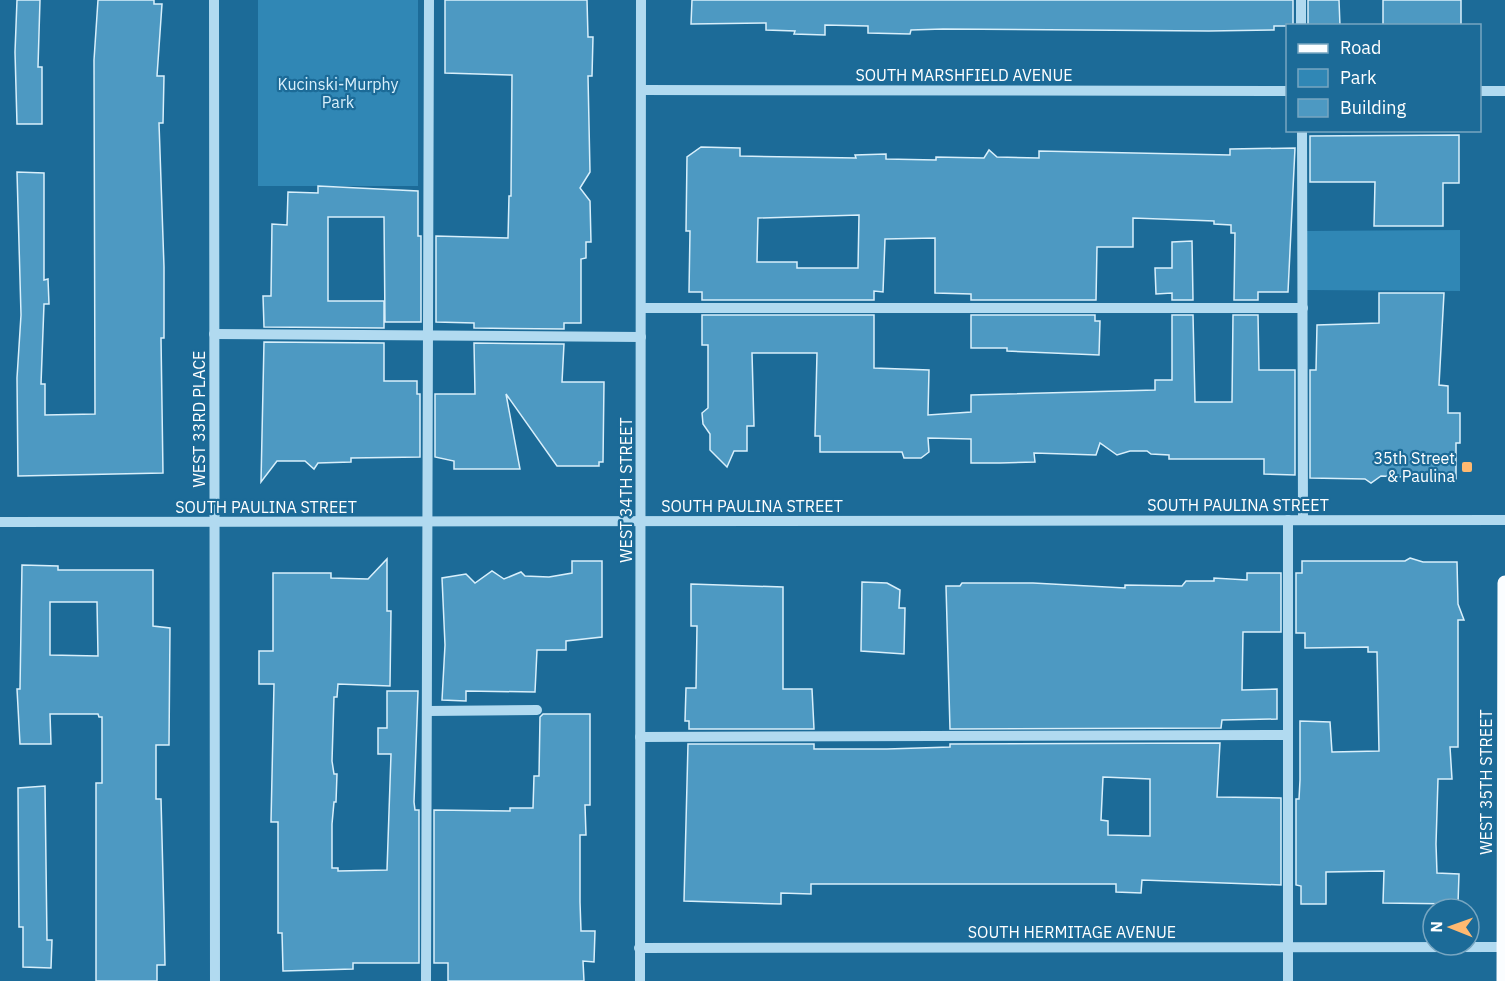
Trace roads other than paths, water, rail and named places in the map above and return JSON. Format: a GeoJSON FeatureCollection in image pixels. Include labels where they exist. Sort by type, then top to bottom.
{"type":"FeatureCollection","features":[{"type":"Feature","properties":{"kind":"main road","name":"WEST 35TH STREET"},"geometry":{"type":"LineString","coordinates":[[1504,981],[1505,583]]}},
{"type":"Feature","properties":{"kind":"street","name":"WEST 33RD PLACE"},"geometry":{"type":"LineString","coordinates":[[214,0],[215,981]]}},
{"type":"Feature","properties":{"kind":"street"},"geometry":{"type":"LineString","coordinates":[[426,981],[429,0]]}},
{"type":"Feature","properties":{"kind":"street","name":"WEST 34TH STREET"},"geometry":{"type":"LineString","coordinates":[[640,981],[641,0]]}},
{"type":"Feature","properties":{"kind":"street"},"geometry":{"type":"LineString","coordinates":[[1301,0],[1301,24]]}},
{"type":"Feature","properties":{"kind":"street","name":"SOUTH MARSHFIELD AVENUE"},"geometry":{"type":"LineString","coordinates":[[641,90],[1286,91]]}},
{"type":"Feature","properties":{"kind":"street"},"geometry":{"type":"LineString","coordinates":[[1481,91],[1505,91]]}},
{"type":"Feature","properties":{"kind":"street"},"geometry":{"type":"LineString","coordinates":[[1302,132],[1303,520]]}},
{"type":"Feature","properties":{"kind":"street"},"geometry":{"type":"LineString","coordinates":[[641,308],[1302,308]]}},
{"type":"Feature","properties":{"kind":"street"},"geometry":{"type":"LineString","coordinates":[[214,334],[641,337]]}},
{"type":"Feature","properties":{"kind":"street"},"geometry":{"type":"LineString","coordinates":[[1288,520],[1288,981]]}},
{"type":"Feature","properties":{"kind":"street","name":"SOUTH PAULINA STREET"},"geometry":{"type":"LineString","coordinates":[[0,522],[1505,520]]}},
{"type":"Feature","properties":{"kind":"street"},"geometry":{"type":"LineString","coordinates":[[428,711],[537,710]]}},
{"type":"Feature","properties":{"kind":"street"},"geometry":{"type":"LineString","coordinates":[[640,737],[1288,735]]}},
{"type":"Feature","properties":{"kind":"street","name":"SOUTH HERMITAGE AVENUE"},"geometry":{"type":"LineString","coordinates":[[639,948],[1505,946]]}},
{"type":"Feature","properties":{"kind":"place","name":"35th Street & Paulina"},"geometry":{"type":"Point","coordinates":[1467,467]}},
{"type":"Feature","properties":{"kind":"park label","name":"Kucinski-Murphy Park"},"geometry":{"type":"Point","coordinates":[338,93]}}]}
